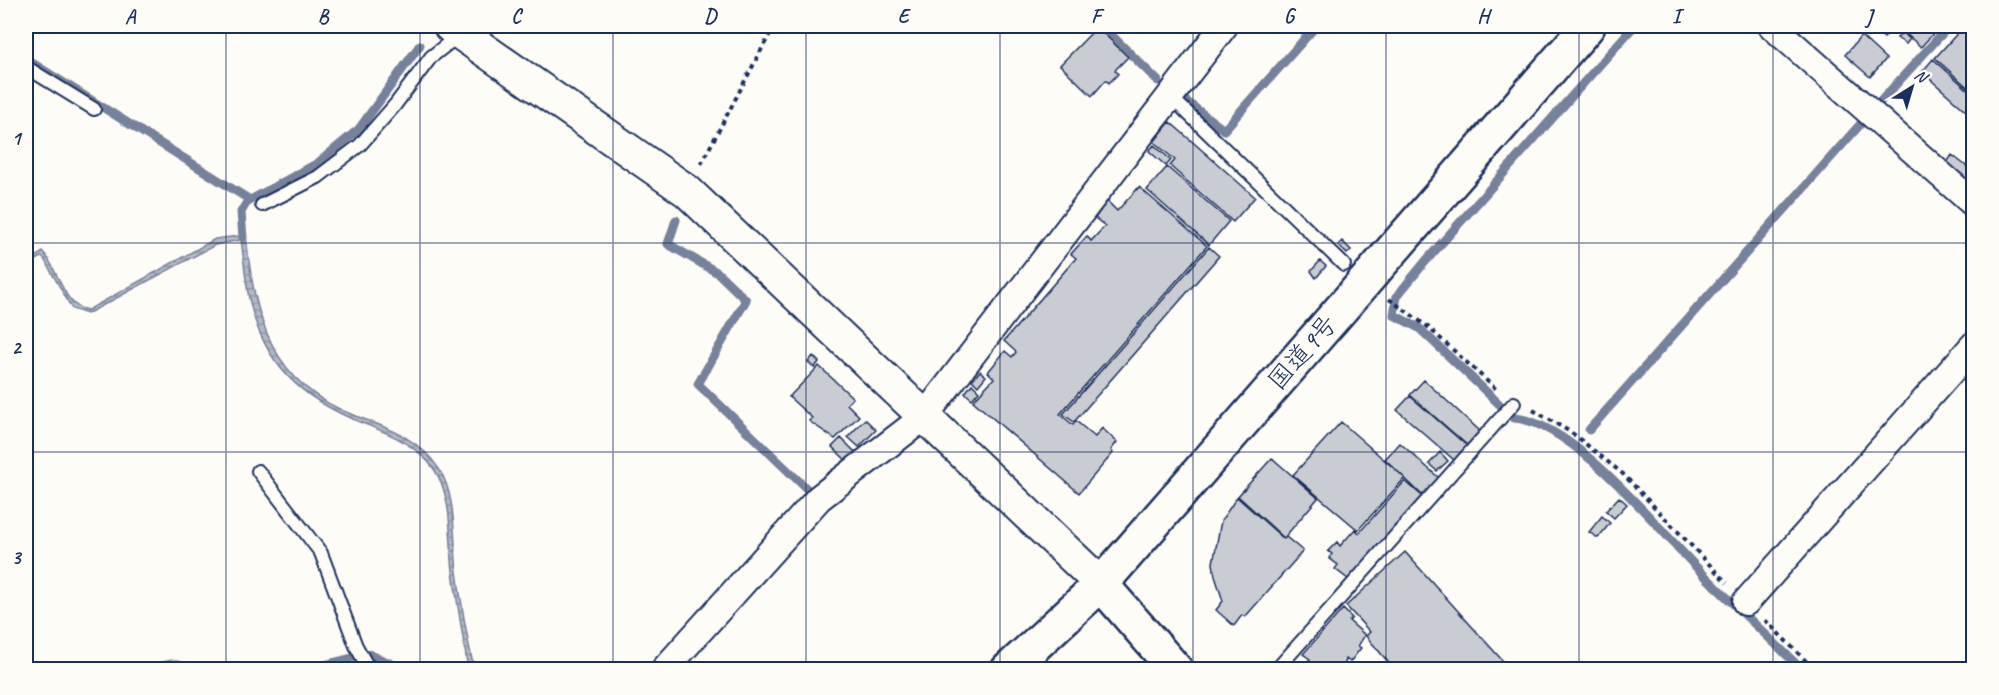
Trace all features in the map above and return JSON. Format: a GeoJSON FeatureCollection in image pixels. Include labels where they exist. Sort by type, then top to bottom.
{"type":"FeatureCollection","features":[{"type":"Feature","properties":{"kind":"main road","name":"国道9号"},"geometry":{"type":"LineString","coordinates":[[1008,669],[1101,584],[1354,273],[1588,26]]}},
{"type":"Feature","properties":{"kind":"main road"},"geometry":{"type":"LineString","coordinates":[[1101,584],[1176,669]]}},
{"type":"Feature","properties":{"kind":"street"},"geometry":{"type":"LineString","coordinates":[[664,669],[819,498],[924,417],[1224,26]]}},
{"type":"Feature","properties":{"kind":"street"},"geometry":{"type":"LineString","coordinates":[[1772,26],[1974,204]]}},
{"type":"Feature","properties":{"kind":"street"},"geometry":{"type":"LineString","coordinates":[[456,29],[687,191],[1101,584]]}},
{"type":"Feature","properties":{"kind":"street"},"geometry":{"type":"LineString","coordinates":[[1746,602],[1974,345]]}},
{"type":"Feature","properties":{"kind":"lane"},"geometry":{"type":"LineString","coordinates":[[262,205],[318,177],[360,145],[456,29]]}},
{"type":"Feature","properties":{"kind":"lane"},"geometry":{"type":"LineString","coordinates":[[26,67],[94,110]]}},
{"type":"Feature","properties":{"kind":"lane"},"geometry":{"type":"LineString","coordinates":[[1169,95],[1354,273]]}},
{"type":"Feature","properties":{"kind":"lane"},"geometry":{"type":"LineString","coordinates":[[1276,669],[1514,403]]}},
{"type":"Feature","properties":{"kind":"lane"},"geometry":{"type":"LineString","coordinates":[[258,471],[321,553],[356,646],[366,664],[374,669]]}},
{"type":"Feature","properties":{"kind":"path"},"geometry":{"type":"LineString","coordinates":[[687,191],[774,26]]}},
{"type":"Feature","properties":{"kind":"path"},"geometry":{"type":"LineString","coordinates":[[1354,273],[1428,327],[1514,403],[1538,411],[1572,433],[1623,474],[1746,602],[1815,669]]}},
{"type":"Feature","properties":{"kind":"shaded area"},"geometry":{"type":"Polygon","coordinates":[[[246,235],[255,294],[262,320],[272,345],[286,367],[304,386],[327,403],[402,435],[422,449],[431,458],[445,480],[452,505],[459,583],[474,669],[468,669],[453,571],[449,518],[440,480],[427,460],[411,446],[321,403],[288,377],[275,361],[255,322],[241,240],[215,245],[87,314],[72,309],[44,259],[41,257],[26,267],[26,263],[43,252],[67,295],[80,308],[88,310],[215,239],[246,235]]]}},
{"type":"Feature","properties":{"kind":"building"},"geometry":{"type":"Polygon","coordinates":[[[1870,26],[1894,26],[1884,38],[1870,26]]]}},
{"type":"Feature","properties":{"kind":"building"},"geometry":{"type":"Polygon","coordinates":[[[1897,26],[1940,26],[1921,47],[1897,26]]]}},
{"type":"Feature","properties":{"kind":"building"},"geometry":{"type":"Polygon","coordinates":[[[1964,26],[1974,26],[1974,93],[1935,58],[1964,26]]]}},
{"type":"Feature","properties":{"kind":"building"},"geometry":{"type":"Polygon","coordinates":[[[1097,27],[1128,57],[1115,70],[1118,74],[1109,83],[1106,80],[1092,96],[1060,65],[1097,27]]]}},
{"type":"Feature","properties":{"kind":"building"},"geometry":{"type":"Polygon","coordinates":[[[1902,33],[1910,39],[1906,44],[1897,38],[1902,33]]]}},
{"type":"Feature","properties":{"kind":"building"},"geometry":{"type":"Polygon","coordinates":[[[1861,36],[1886,59],[1870,77],[1845,55],[1861,36]]]}},
{"type":"Feature","properties":{"kind":"building"},"geometry":{"type":"Polygon","coordinates":[[[1933,59],[1974,95],[1974,118],[1922,72],[1933,59]]]}},
{"type":"Feature","properties":{"kind":"building"},"geometry":{"type":"Polygon","coordinates":[[[1170,122],[1255,197],[1233,222],[1170,166],[1175,160],[1154,142],[1170,122]]]}},
{"type":"Feature","properties":{"kind":"building"},"geometry":{"type":"Polygon","coordinates":[[[1154,145],[1171,160],[1166,166],[1149,151],[1154,145]]]}},
{"type":"Feature","properties":{"kind":"building"},"geometry":{"type":"Polygon","coordinates":[[[1952,155],[1974,172],[1974,187],[1946,164],[1952,155]]]}},
{"type":"Feature","properties":{"kind":"building"},"geometry":{"type":"Polygon","coordinates":[[[1167,167],[1229,221],[1209,245],[1147,190],[1167,167]]]}},
{"type":"Feature","properties":{"kind":"building"},"geometry":{"type":"Polygon","coordinates":[[[1139,187],[1207,246],[1060,414],[1073,425],[1076,421],[1095,437],[1102,428],[1117,442],[1111,450],[1113,453],[1079,493],[973,401],[994,378],[988,372],[1005,351],[1012,357],[1016,352],[1004,341],[1076,258],[1071,254],[1087,236],[1091,241],[1105,226],[1095,218],[1107,201],[1117,211],[1139,187]]]}},
{"type":"Feature","properties":{"kind":"building"},"geometry":{"type":"Polygon","coordinates":[[[1342,241],[1351,250],[1347,254],[1338,245],[1342,241]]]}},
{"type":"Feature","properties":{"kind":"building"},"geometry":{"type":"Polygon","coordinates":[[[1209,247],[1219,256],[1074,422],[1063,414],[1209,247]]]}},
{"type":"Feature","properties":{"kind":"building"},"geometry":{"type":"Polygon","coordinates":[[[1320,261],[1326,266],[1316,278],[1311,271],[1320,261]]]}},
{"type":"Feature","properties":{"kind":"building"},"geometry":{"type":"Polygon","coordinates":[[[813,356],[819,362],[814,368],[808,362],[813,356]]]}},
{"type":"Feature","properties":{"kind":"building"},"geometry":{"type":"Polygon","coordinates":[[[819,366],[853,398],[847,404],[859,416],[835,439],[809,421],[812,418],[789,397],[819,366]]]}},
{"type":"Feature","properties":{"kind":"building"},"geometry":{"type":"Polygon","coordinates":[[[980,371],[986,376],[978,386],[972,380],[980,371]]]}},
{"type":"Feature","properties":{"kind":"building"},"geometry":{"type":"Polygon","coordinates":[[[1424,380],[1480,431],[1467,445],[1410,395],[1424,380]]]}},
{"type":"Feature","properties":{"kind":"building"},"geometry":{"type":"Polygon","coordinates":[[[972,384],[979,391],[972,399],[965,393],[972,384]]]}},
{"type":"Feature","properties":{"kind":"building"},"geometry":{"type":"Polygon","coordinates":[[[1410,396],[1467,446],[1454,460],[1397,410],[1410,396]]]}},
{"type":"Feature","properties":{"kind":"building"},"geometry":{"type":"Polygon","coordinates":[[[865,419],[876,430],[859,447],[848,437],[865,419]]]}},
{"type":"Feature","properties":{"kind":"building"},"geometry":{"type":"Polygon","coordinates":[[[1341,422],[1405,478],[1358,530],[1293,475],[1341,422]]]}},
{"type":"Feature","properties":{"kind":"building"},"geometry":{"type":"Polygon","coordinates":[[[841,438],[857,454],[848,462],[832,447],[841,438]]]}},
{"type":"Feature","properties":{"kind":"building"},"geometry":{"type":"Polygon","coordinates":[[[1400,443],[1439,478],[1423,496],[1385,459],[1400,443]]]}},
{"type":"Feature","properties":{"kind":"building"},"geometry":{"type":"Polygon","coordinates":[[[1440,452],[1448,461],[1437,471],[1429,464],[1440,452]]]}},
{"type":"Feature","properties":{"kind":"building"},"geometry":{"type":"Polygon","coordinates":[[[1272,458],[1318,498],[1284,538],[1238,496],[1272,458]]]}},
{"type":"Feature","properties":{"kind":"building"},"geometry":{"type":"Polygon","coordinates":[[[1405,481],[1422,496],[1348,579],[1335,569],[1338,565],[1329,558],[1332,554],[1328,551],[1337,542],[1340,546],[1355,529],[1359,533],[1405,481]]]}},
{"type":"Feature","properties":{"kind":"building"},"geometry":{"type":"Polygon","coordinates":[[[1237,497],[1284,539],[1286,537],[1303,551],[1245,617],[1242,615],[1234,626],[1216,610],[1223,601],[1213,563],[1221,521],[1237,497]]]}},
{"type":"Feature","properties":{"kind":"building"},"geometry":{"type":"Polygon","coordinates":[[[1619,497],[1627,504],[1614,518],[1606,511],[1619,497]]]}},
{"type":"Feature","properties":{"kind":"building"},"geometry":{"type":"Polygon","coordinates":[[[1602,516],[1610,523],[1598,538],[1589,532],[1602,516]]]}},
{"type":"Feature","properties":{"kind":"building"},"geometry":{"type":"Polygon","coordinates":[[[1405,552],[1511,670],[1395,670],[1366,636],[1370,632],[1346,606],[1405,552]]]}},
{"type":"Feature","properties":{"kind":"building"},"geometry":{"type":"Polygon","coordinates":[[[1343,609],[1352,618],[1349,621],[1365,635],[1358,646],[1361,648],[1350,662],[1346,659],[1343,670],[1313,670],[1306,663],[1310,659],[1303,654],[1343,609]]]}},
{"type":"Feature","properties":{"kind":"waterway"},"geometry":{"type":"LineString","coordinates":[[1102,26],[1158,81]]}},
{"type":"Feature","properties":{"kind":"waterway"},"geometry":{"type":"LineString","coordinates":[[1182,98],[1224,130],[1316,26]]}},
{"type":"Feature","properties":{"kind":"waterway"},"geometry":{"type":"LineString","coordinates":[[1634,26],[1425,262],[1397,296],[1394,315],[1419,328],[1514,418],[1538,424],[1564,438],[1590,459],[1642,509],[1706,577],[1802,670]]}},
{"type":"Feature","properties":{"kind":"waterway"},"geometry":{"type":"LineString","coordinates":[[1879,103],[1949,26]]}},
{"type":"Feature","properties":{"kind":"waterway"},"geometry":{"type":"LineString","coordinates":[[243,238],[241,212],[247,202],[318,163],[359,129],[420,45]]}},
{"type":"Feature","properties":{"kind":"waterway"},"geometry":{"type":"LineString","coordinates":[[26,59],[247,198]]}},
{"type":"Feature","properties":{"kind":"waterway"},"geometry":{"type":"LineString","coordinates":[[1589,430],[1865,119]]}},
{"type":"Feature","properties":{"kind":"waterway"},"geometry":{"type":"LineString","coordinates":[[676,220],[668,244],[718,273],[746,300],[698,384],[807,489]]}},
{"type":"Feature","properties":{"kind":"waterway"},"geometry":{"type":"LineString","coordinates":[[304,670],[368,654],[406,670]]}},
{"type":"Feature","properties":{"kind":"waterway"},"geometry":{"type":"LineString","coordinates":[[143,670],[172,664],[199,670]]}}]}
